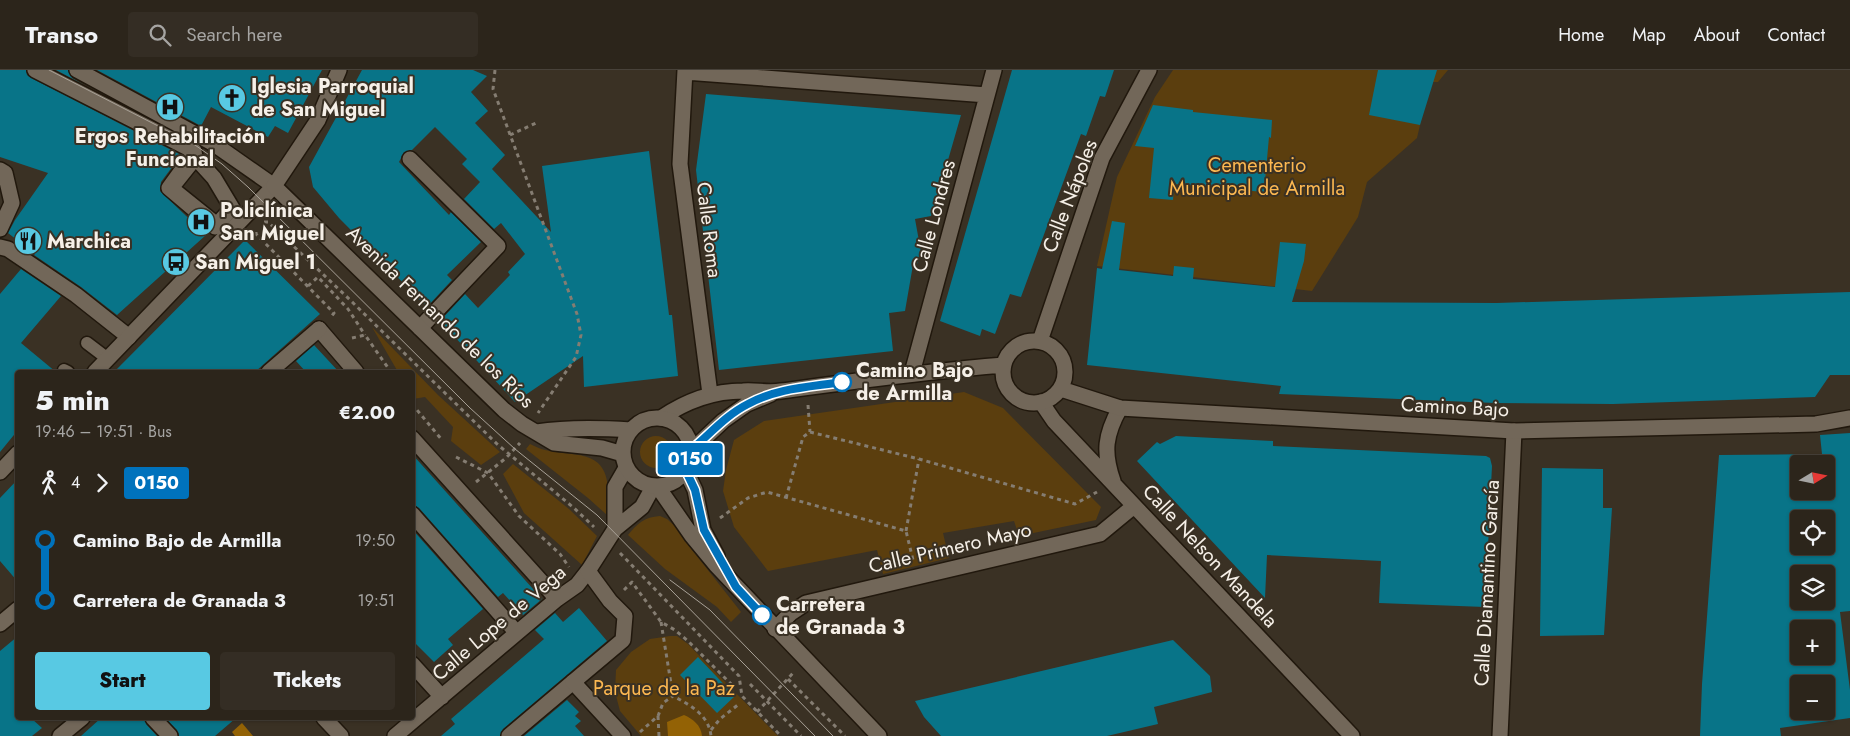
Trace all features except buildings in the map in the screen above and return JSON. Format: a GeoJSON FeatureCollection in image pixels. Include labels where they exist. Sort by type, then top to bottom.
{"type":"FeatureCollection","features":[{"type":"Feature","properties":{"kind":"street"},"geometry":{"type":"LineString","coordinates":[[35,70],[194,154],[214,178],[232,208],[218,226],[215,227],[169,188],[194,154]]}},
{"type":"Feature","properties":{"kind":"street","name":"Avenida Fernando de los Ríos"},"geometry":{"type":"LineString","coordinates":[[77,70],[214,144],[274,186],[504,410],[522,424],[536,425],[554,430],[602,428],[631,430]]}},
{"type":"Feature","properties":{"kind":"street"},"geometry":{"type":"LineString","coordinates":[[97,370],[274,186],[318,120],[339,70]]}},
{"type":"Feature","properties":{"kind":"street","name":"Calle Londres"},"geometry":{"type":"LineString","coordinates":[[912,373],[994,70]]}},
{"type":"Feature","properties":{"kind":"street","name":"Calle Nápoles"},"geometry":{"type":"LineString","coordinates":[[1040,341],[1102,158],[1149,70]]}},
{"type":"Feature","properties":{"kind":"street"},"geometry":{"type":"LineString","coordinates":[[685,71],[987,94]]}},
{"type":"Feature","properties":{"kind":"street","name":"Calle Roma"},"geometry":{"type":"LineString","coordinates":[[685,71],[680,164],[710,394]]}},
{"type":"Feature","properties":{"kind":"street"},"geometry":{"type":"LineString","coordinates":[[410,159],[498,246],[420,328]]}},
{"type":"Feature","properties":{"kind":"street"},"geometry":{"type":"LineString","coordinates":[[0,170],[5,173],[12,202],[0,229]]}},
{"type":"Feature","properties":{"kind":"street"},"geometry":{"type":"LineString","coordinates":[[0,247],[8,249],[76,295],[129,337]]}},
{"type":"Feature","properties":{"kind":"street"},"geometry":{"type":"LineString","coordinates":[[279,369],[319,329],[354,370]]}},
{"type":"Feature","properties":{"kind":"street"},"geometry":{"type":"LineString","coordinates":[[1034,340],[1040,341],[1056,349],[1062,358],[1066,373],[1061,389],[1054,396],[1042,402],[1024,401],[1013,394],[1006,385],[1003,372],[1004,365],[1012,350],[1020,344],[1034,340]]}},
{"type":"Feature","properties":{"kind":"street"},"geometry":{"type":"LineString","coordinates":[[616,529],[615,487],[624,461],[624,442],[631,430],[643,421],[661,418],[680,406],[710,394],[741,391],[777,392],[912,373],[1004,365]]}},
{"type":"Feature","properties":{"kind":"street","name":"Camino Bajo"},"geometry":{"type":"LineString","coordinates":[[1061,389],[1120,408],[1514,431],[1816,424],[1850,418]]}},
{"type":"Feature","properties":{"kind":"street"},"geometry":{"type":"LineString","coordinates":[[691,450],[723,421],[747,404],[777,392]]}},
{"type":"Feature","properties":{"kind":"street","name":"Calle Nelson Mandela"},"geometry":{"type":"LineString","coordinates":[[1042,402],[1054,421],[1114,482],[1134,506],[1352,736]]}},
{"type":"Feature","properties":{"kind":"street"},"geometry":{"type":"LineString","coordinates":[[1114,482],[1108,468],[1105,448],[1111,424],[1120,408]]}},
{"type":"Feature","properties":{"kind":"street"},"geometry":{"type":"LineString","coordinates":[[624,461],[637,481],[656,487],[674,482],[686,471],[690,461],[690,442],[676,423],[661,418]]}},
{"type":"Feature","properties":{"kind":"street","name":"Avenida Fernando de los Ríos"},"geometry":{"type":"LineString","coordinates":[[536,425],[554,443],[602,448],[624,461]]}},
{"type":"Feature","properties":{"kind":"street","name":"Calle Diamantino García"},"geometry":{"type":"LineString","coordinates":[[1500,736],[1514,431]]}},
{"type":"Feature","properties":{"kind":"street"},"geometry":{"type":"LineString","coordinates":[[415,440],[557,600]]}},
{"type":"Feature","properties":{"kind":"street"},"geometry":{"type":"LineString","coordinates":[[0,472],[15,457]]}},
{"type":"Feature","properties":{"kind":"street"},"geometry":{"type":"LineString","coordinates":[[686,471],[695,490],[704,530],[736,587]]}},
{"type":"Feature","properties":{"kind":"street"},"geometry":{"type":"LineString","coordinates":[[656,487],[716,565],[879,736]]}},
{"type":"Feature","properties":{"kind":"street","name":"Calle Lope de Vega"},"geometry":{"type":"LineString","coordinates":[[415,720],[517,633],[577,585],[581,572],[616,529],[642,507],[656,487]]}},
{"type":"Feature","properties":{"kind":"street","name":"Calle Primero Mayo"},"geometry":{"type":"LineString","coordinates":[[775,629],[791,613],[806,603],[1100,534],[1134,506]]}},
{"type":"Feature","properties":{"kind":"street"},"geometry":{"type":"LineString","coordinates":[[415,517],[517,633]]}},
{"type":"Feature","properties":{"kind":"street"},"geometry":{"type":"LineString","coordinates":[[509,736],[623,640],[626,616],[581,572]]}},
{"type":"Feature","properties":{"kind":"street"},"geometry":{"type":"LineString","coordinates":[[0,624],[15,612]]}},
{"type":"Feature","properties":{"kind":"street"},"geometry":{"type":"LineString","coordinates":[[415,667],[442,697]]}},
{"type":"Feature","properties":{"kind":"street"},"geometry":{"type":"LineString","coordinates":[[574,682],[623,736]]}},
{"type":"Feature","properties":{"kind":"street"},"geometry":{"type":"LineString","coordinates":[[60,736],[80,720]]}},
{"type":"Feature","properties":{"kind":"street"},"geometry":{"type":"LineString","coordinates":[[155,720],[170,736]]}},
{"type":"Feature","properties":{"kind":"street"},"geometry":{"type":"LineString","coordinates":[[326,720],[341,736]]}},
{"type":"Feature","properties":{"kind":"street","name":"Calle Lope de Vega"},"geometry":{"type":"LineString","coordinates":[[396,736],[415,720]]}},
{"type":"Feature","properties":{"kind":"lane"},"geometry":{"type":"LineString","coordinates":[[88,343],[108,360]]}},
{"type":"Feature","properties":{"kind":"path"},"geometry":{"type":"LineString","coordinates":[[495,70],[493,89],[577,314],[581,335],[576,357],[536,425]]}},
{"type":"Feature","properties":{"kind":"path"},"geometry":{"type":"LineString","coordinates":[[510,135],[536,124]]}},
{"type":"Feature","properties":{"kind":"path"},"geometry":{"type":"LineString","coordinates":[[258,222],[268,222],[490,438],[574,508],[600,533]]}},
{"type":"Feature","properties":{"kind":"path"},"geometry":{"type":"LineString","coordinates":[[257,228],[256,234],[334,313],[319,329]]}},
{"type":"Feature","properties":{"kind":"path"},"geometry":{"type":"LineString","coordinates":[[308,286],[318,277],[348,309],[390,370]]}},
{"type":"Feature","properties":{"kind":"path"},"geometry":{"type":"LineString","coordinates":[[332,344],[365,335]]}},
{"type":"Feature","properties":{"kind":"path"},"geometry":{"type":"LineString","coordinates":[[806,387],[810,432]]}},
{"type":"Feature","properties":{"kind":"path"},"geometry":{"type":"LineString","coordinates":[[415,408],[443,441]]}},
{"type":"Feature","properties":{"kind":"path"},"geometry":{"type":"LineString","coordinates":[[786,498],[803,437],[810,432],[919,460],[1074,504],[1114,482]]}},
{"type":"Feature","properties":{"kind":"path"},"geometry":{"type":"LineString","coordinates":[[462,493],[510,455],[523,439]]}},
{"type":"Feature","properties":{"kind":"path"},"geometry":{"type":"LineString","coordinates":[[455,456],[488,473],[519,516],[581,572]]}},
{"type":"Feature","properties":{"kind":"path"},"geometry":{"type":"LineString","coordinates":[[917,576],[906,531],[919,460]]}},
{"type":"Feature","properties":{"kind":"path"},"geometry":{"type":"LineString","coordinates":[[704,530],[748,498],[766,492],[906,531]]}},
{"type":"Feature","properties":{"kind":"path"},"geometry":{"type":"LineString","coordinates":[[617,550],[738,676],[742,696],[780,736]]}},
{"type":"Feature","properties":{"kind":"path"},"geometry":{"type":"LineString","coordinates":[[622,592],[632,582],[661,622],[675,630],[688,641],[733,686]]}},
{"type":"Feature","properties":{"kind":"path"},"geometry":{"type":"LineString","coordinates":[[661,622],[674,696],[692,707],[707,721],[712,736]]}},
{"type":"Feature","properties":{"kind":"path"},"geometry":{"type":"LineString","coordinates":[[757,712],[798,668]]}},
{"type":"Feature","properties":{"kind":"path"},"geometry":{"type":"LineString","coordinates":[[788,679],[845,736]]}},
{"type":"Feature","properties":{"kind":"path"},"geometry":{"type":"LineString","coordinates":[[750,684],[801,736]]}},
{"type":"Feature","properties":{"kind":"path"},"geometry":{"type":"LineString","coordinates":[[636,736],[658,716],[663,703],[674,696]]}},
{"type":"Feature","properties":{"kind":"path"},"geometry":{"type":"LineString","coordinates":[[711,730],[720,719],[738,704]]}},
{"type":"Feature","properties":{"kind":"path"},"geometry":{"type":"LineString","coordinates":[[658,716],[659,736]]}},
{"type":"Feature","properties":{"kind":"green space","name":"Cementerio Municipal de Armilla"},"geometry":{"type":"Polygon","coordinates":[[[1173,70],[1448,70],[1438,82],[1430,82],[1417,138],[1367,182],[1358,217],[1312,291],[1097,266],[1117,177],[1155,97],[1173,70]]]}},
{"type":"Feature","properties":{"kind":"green space"},"geometry":{"type":"Polygon","coordinates":[[[372,327],[414,370],[397,370],[372,327]]]}},
{"type":"Feature","properties":{"kind":"green space"},"geometry":{"type":"Polygon","coordinates":[[[415,371],[500,452],[481,465],[451,441],[453,427],[425,397],[415,399],[415,371]]]}},
{"type":"Feature","properties":{"kind":"green space"},"geometry":{"type":"Polygon","coordinates":[[[964,392],[1003,408],[1101,507],[1096,520],[1019,536],[1014,521],[943,533],[949,558],[883,574],[877,550],[768,571],[734,527],[723,491],[734,440],[764,421],[964,392]]]}},
{"type":"Feature","properties":{"kind":"green space"},"geometry":{"type":"Polygon","coordinates":[[[656,436],[662,437],[667,441],[671,446],[671,458],[667,463],[662,467],[656,468],[650,467],[645,463],[641,458],[640,452],[641,446],[645,441],[650,437],[656,436]]]}},
{"type":"Feature","properties":{"kind":"green space"},"geometry":{"type":"Polygon","coordinates":[[[530,444],[545,450],[586,456],[601,466],[606,474],[608,487],[607,515],[526,449],[530,444]]]}},
{"type":"Feature","properties":{"kind":"green space"},"geometry":{"type":"Polygon","coordinates":[[[513,464],[569,509],[597,536],[582,565],[524,513],[503,474],[513,464]]]}},
{"type":"Feature","properties":{"kind":"green space"},"geometry":{"type":"Polygon","coordinates":[[[660,516],[667,519],[678,529],[689,546],[741,612],[731,622],[717,607],[665,569],[628,535],[641,522],[660,516]]]}},
{"type":"Feature","properties":{"kind":"green space","name":"Parque de la Paz"},"geometry":{"type":"Polygon","coordinates":[[[677,636],[688,644],[778,736],[641,736],[620,711],[615,692],[616,670],[631,652],[650,639],[677,636]]]}},
{"type":"Feature","properties":{"kind":"shaded area"},"geometry":{"type":"Polygon","coordinates":[[[684,715],[696,723],[702,736],[668,736],[667,722],[684,715]]]}},
{"type":"Feature","properties":{"kind":"shaded area"},"geometry":{"type":"Polygon","coordinates":[[[242,723],[253,736],[235,736],[232,732],[242,723]]]}},
{"type":"Feature","properties":{"kind":"tram line"},"geometry":{"type":"LineString","coordinates":[[49,70],[195,145],[222,164],[248,187],[470,408],[515,449],[597,515],[815,736]]}},
{"type":"Feature","properties":{"kind":"tram line"},"geometry":{"type":"LineString","coordinates":[[670,580],[710,610],[833,736]]}},
{"type":"Feature","properties":{"kind":"bus line","name":"0150"},"geometry":{"type":"LineString","coordinates":[[762,615],[736,587],[720,562],[704,530],[695,490],[686,471],[690,461],[691,450],[723,421],[747,404],[777,392],[842,382]]}},
{"type":"Feature","properties":{"kind":"place","name":"Iglesia Parroquial de San Miguel"},"geometry":{"type":"Point","coordinates":[232,98]}},
{"type":"Feature","properties":{"kind":"place","name":"Ergos Rehabilitación Funcional"},"geometry":{"type":"Point","coordinates":[170,107]}},
{"type":"Feature","properties":{"kind":"place","name":"Policlínica San Miguel"},"geometry":{"type":"Point","coordinates":[201,222]}},
{"type":"Feature","properties":{"kind":"place","name":"Marchica"},"geometry":{"type":"Point","coordinates":[28,241]}},
{"type":"Feature","properties":{"kind":"place","name":"San Miguel 1"},"geometry":{"type":"Point","coordinates":[176,262]}},
{"type":"Feature","properties":{"kind":"place","name":"Camino Bajo de Armilla"},"geometry":{"type":"Point","coordinates":[842,382]}},
{"type":"Feature","properties":{"kind":"place","name":"Carretera de Granada 3"},"geometry":{"type":"Point","coordinates":[762,615]}}]}
